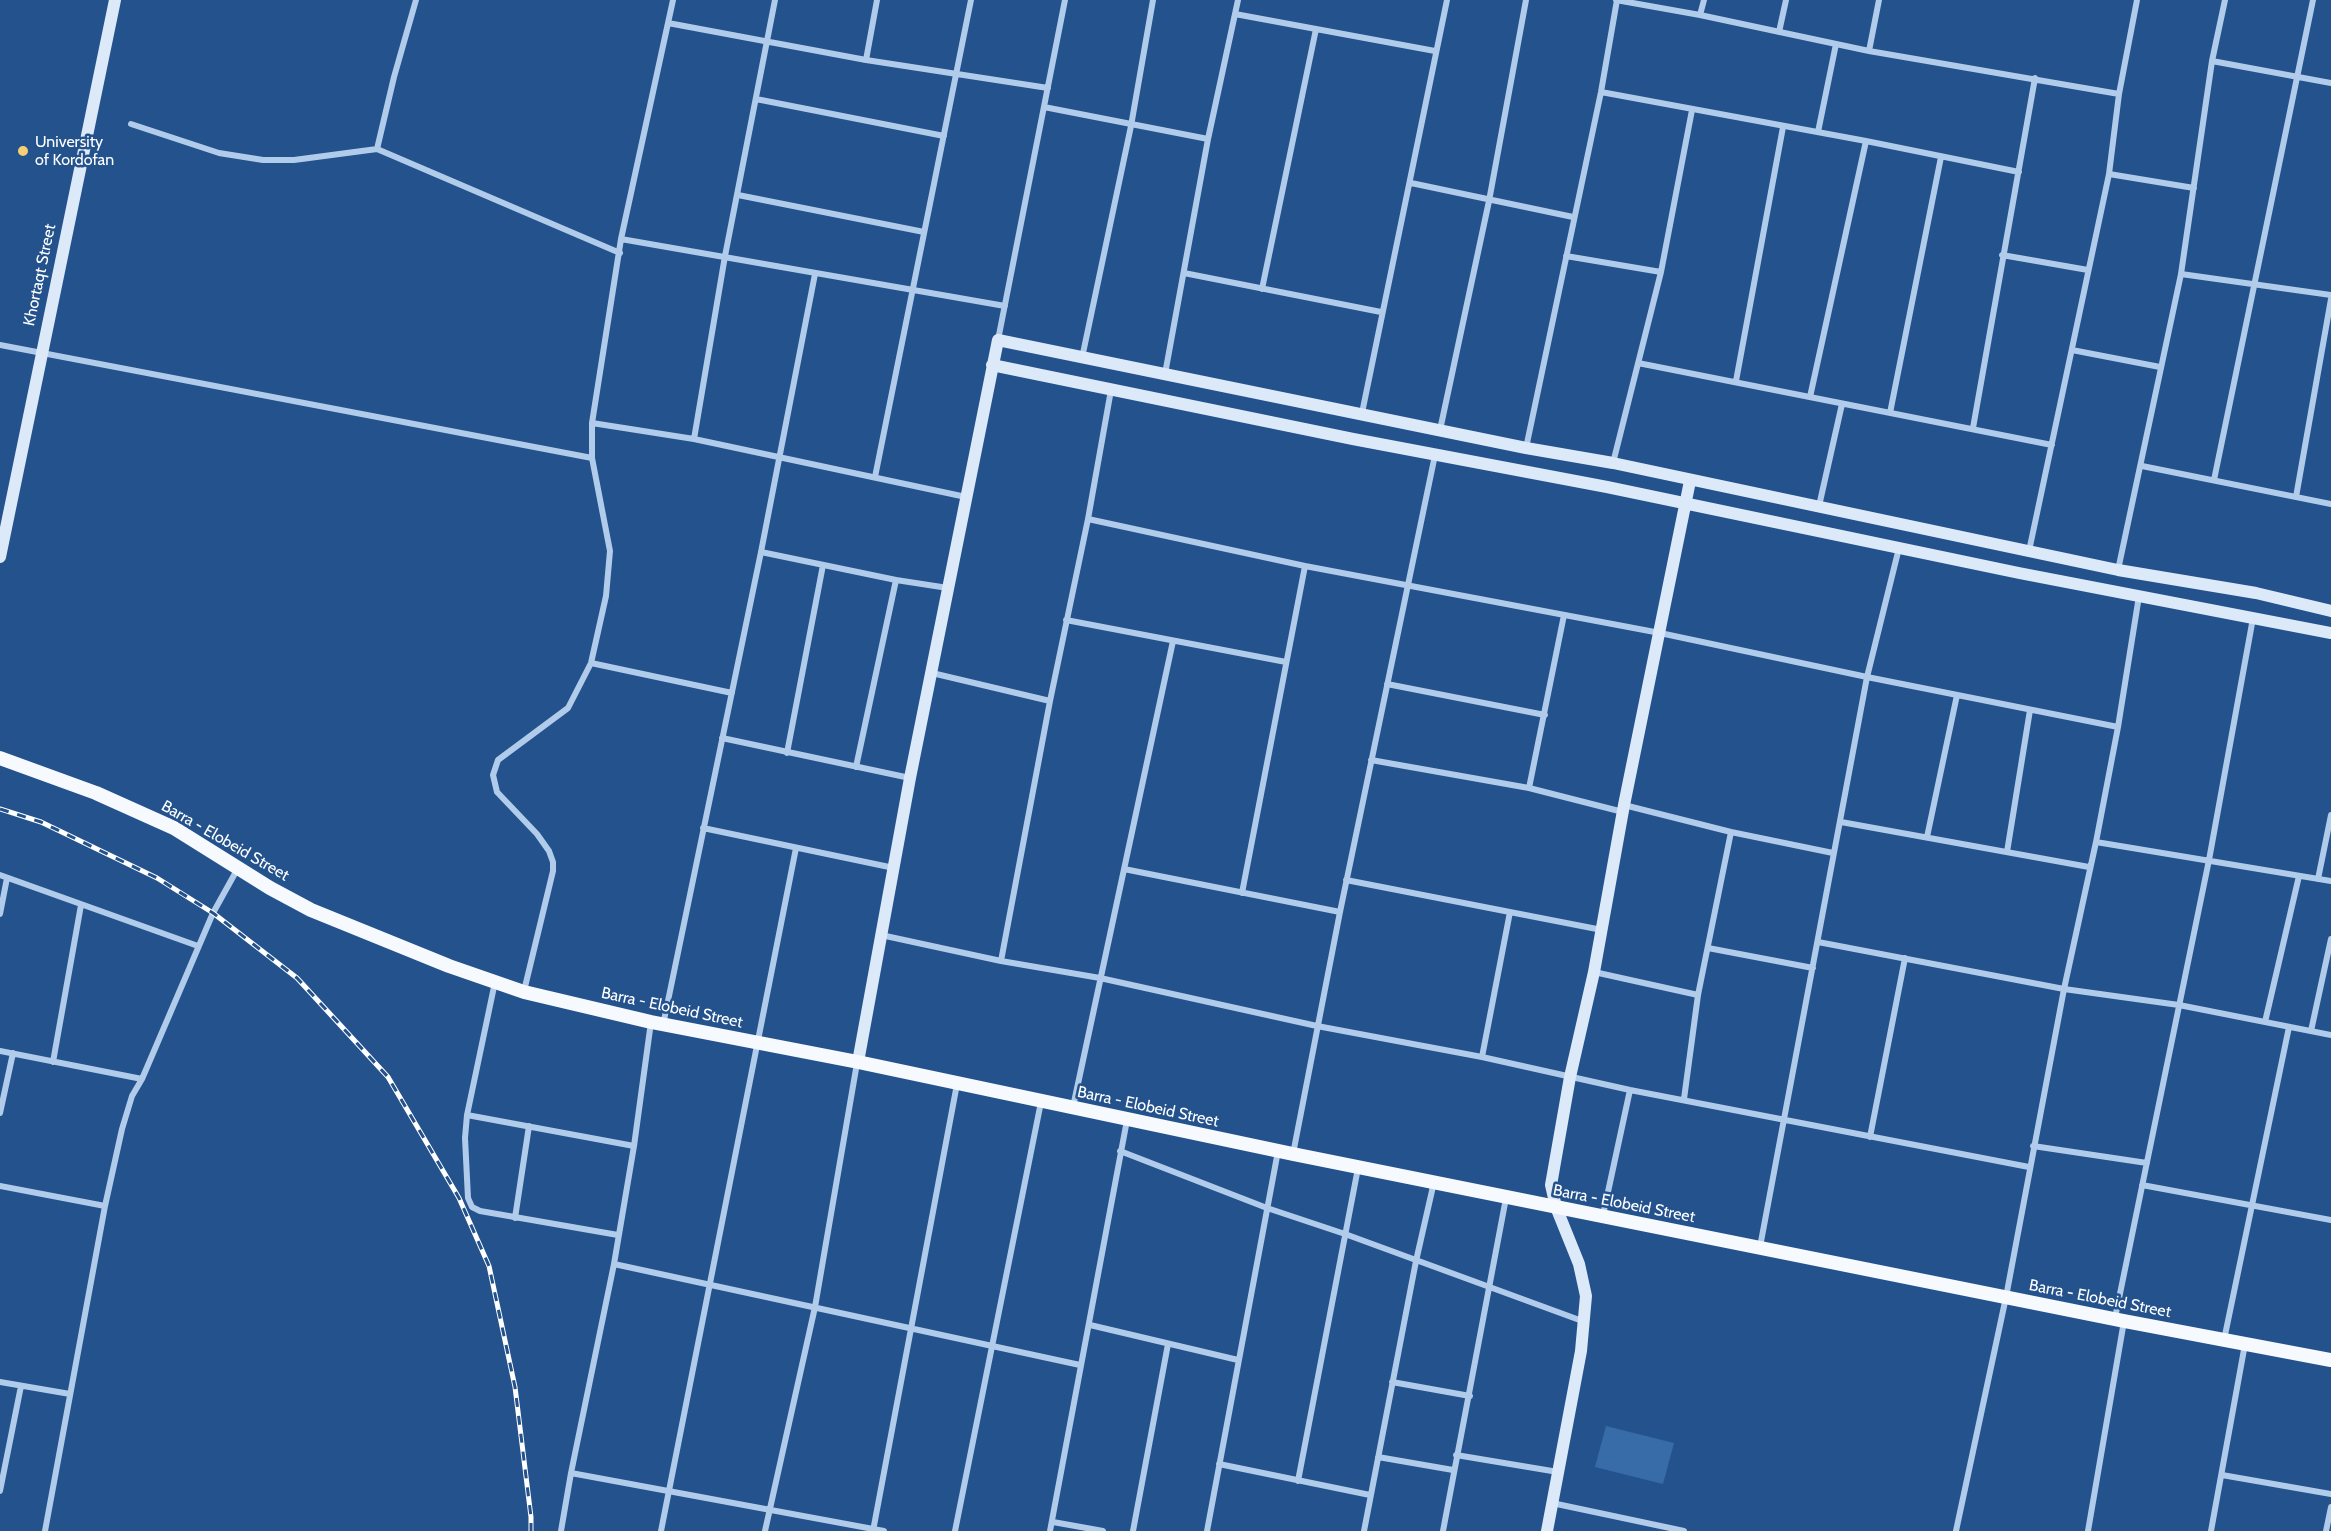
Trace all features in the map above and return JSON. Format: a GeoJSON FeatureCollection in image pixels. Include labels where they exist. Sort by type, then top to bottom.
{"type":"FeatureCollection","features":[{"type":"Feature","properties":{"kind":"main road","name":"Khortaqt Street"},"geometry":{"type":"LineString","coordinates":[[0,557],[116,0]]}},
{"type":"Feature","properties":{"kind":"main road"},"geometry":{"type":"LineString","coordinates":[[858,1062],[910,778],[998,340],[1613,464],[2118,570],[2256,594],[2331,611]]}},
{"type":"Feature","properties":{"kind":"main road"},"geometry":{"type":"LineString","coordinates":[[992,365],[2331,633]]}},
{"type":"Feature","properties":{"kind":"main road"},"geometry":{"type":"LineString","coordinates":[[1546,1531],[1586,1322],[1586,1296],[1579,1263],[1556,1207],[1551,1185],[1570,1077],[1594,972],[1624,809],[1690,481]]}},
{"type":"Feature","properties":{"kind":"main road","name":"Barra - Elobeid Street"},"geometry":{"type":"LineString","coordinates":[[0,758],[96,793],[174,828],[270,888],[312,910],[449,966],[524,992],[657,1024],[858,1062],[1506,1198],[1603,1215],[2120,1320],[2331,1360]]}},
{"type":"Feature","properties":{"kind":"street"},"geometry":{"type":"LineString","coordinates":[[377,149],[416,0]]}},
{"type":"Feature","properties":{"kind":"street"},"geometry":{"type":"LineString","coordinates":[[524,992],[553,871],[553,862],[549,850],[537,834],[497,792],[493,775],[498,760],[568,708],[591,663],[606,596],[610,551],[592,458],[592,423],[621,239],[673,0]]}},
{"type":"Feature","properties":{"kind":"street"},"geometry":{"type":"LineString","coordinates":[[694,439],[725,256],[775,0]]}},
{"type":"Feature","properties":{"kind":"street"},"geometry":{"type":"LineString","coordinates":[[866,60],[877,0]]}},
{"type":"Feature","properties":{"kind":"street"},"geometry":{"type":"LineString","coordinates":[[875,477],[971,0]]}},
{"type":"Feature","properties":{"kind":"street"},"geometry":{"type":"LineString","coordinates":[[998,340],[1065,0]]}},
{"type":"Feature","properties":{"kind":"street"},"geometry":{"type":"LineString","coordinates":[[1082,358],[1131,126],[1153,0]]}},
{"type":"Feature","properties":{"kind":"street"},"geometry":{"type":"LineString","coordinates":[[1165,374],[1208,139],[1238,0]]}},
{"type":"Feature","properties":{"kind":"street"},"geometry":{"type":"LineString","coordinates":[[1362,413],[1447,0]]}},
{"type":"Feature","properties":{"kind":"street"},"geometry":{"type":"LineString","coordinates":[[1440,430],[1489,201],[1526,0]]}},
{"type":"Feature","properties":{"kind":"street"},"geometry":{"type":"LineString","coordinates":[[1526,448],[1601,92],[1616,0],[1700,15],[1869,51],[2119,94]]}},
{"type":"Feature","properties":{"kind":"street"},"geometry":{"type":"LineString","coordinates":[[1700,15],[1704,0]]}},
{"type":"Feature","properties":{"kind":"street"},"geometry":{"type":"LineString","coordinates":[[1779,32],[1786,0]]}},
{"type":"Feature","properties":{"kind":"street"},"geometry":{"type":"LineString","coordinates":[[1869,51],[1879,0]]}},
{"type":"Feature","properties":{"kind":"street"},"geometry":{"type":"LineString","coordinates":[[2029,551],[2109,174],[2119,94],[2137,0]]}},
{"type":"Feature","properties":{"kind":"street"},"geometry":{"type":"LineString","coordinates":[[2118,570],[2142,466],[2160,367],[2181,274],[2212,60],[2225,0]]}},
{"type":"Feature","properties":{"kind":"street"},"geometry":{"type":"LineString","coordinates":[[2214,480],[2313,0]]}},
{"type":"Feature","properties":{"kind":"street"},"geometry":{"type":"LineString","coordinates":[[1235,14],[1435,51]]}},
{"type":"Feature","properties":{"kind":"street"},"geometry":{"type":"LineString","coordinates":[[669,23],[866,60],[1048,88]]}},
{"type":"Feature","properties":{"kind":"street"},"geometry":{"type":"LineString","coordinates":[[1262,289],[1316,29]]}},
{"type":"Feature","properties":{"kind":"street"},"geometry":{"type":"LineString","coordinates":[[1818,132],[1836,44]]}},
{"type":"Feature","properties":{"kind":"street"},"geometry":{"type":"LineString","coordinates":[[2212,60],[2331,83]]}},
{"type":"Feature","properties":{"kind":"street"},"geometry":{"type":"LineString","coordinates":[[1973,428],[2035,78]]}},
{"type":"Feature","properties":{"kind":"street"},"geometry":{"type":"LineString","coordinates":[[1601,92],[2019,172]]}},
{"type":"Feature","properties":{"kind":"street"},"geometry":{"type":"LineString","coordinates":[[756,99],[944,136]]}},
{"type":"Feature","properties":{"kind":"street"},"geometry":{"type":"LineString","coordinates":[[1044,107],[1131,126],[1208,139]]}},
{"type":"Feature","properties":{"kind":"street"},"geometry":{"type":"LineString","coordinates":[[1613,464],[1661,272],[1692,110]]}},
{"type":"Feature","properties":{"kind":"street"},"geometry":{"type":"LineString","coordinates":[[131,124],[219,153],[263,160],[294,160],[377,149],[620,253]]}},
{"type":"Feature","properties":{"kind":"street"},"geometry":{"type":"LineString","coordinates":[[1736,381],[1783,127]]}},
{"type":"Feature","properties":{"kind":"street"},"geometry":{"type":"LineString","coordinates":[[1810,397],[1866,141]]}},
{"type":"Feature","properties":{"kind":"street"},"geometry":{"type":"LineString","coordinates":[[1890,413],[1941,157]]}},
{"type":"Feature","properties":{"kind":"street"},"geometry":{"type":"LineString","coordinates":[[2109,174],[2194,188]]}},
{"type":"Feature","properties":{"kind":"street"},"geometry":{"type":"LineString","coordinates":[[1411,183],[1574,217]]}},
{"type":"Feature","properties":{"kind":"street"},"geometry":{"type":"LineString","coordinates":[[738,195],[924,232]]}},
{"type":"Feature","properties":{"kind":"street"},"geometry":{"type":"LineString","coordinates":[[621,239],[1005,306]]}},
{"type":"Feature","properties":{"kind":"street"},"geometry":{"type":"LineString","coordinates":[[2002,255],[2088,270]]}},
{"type":"Feature","properties":{"kind":"street"},"geometry":{"type":"LineString","coordinates":[[1566,256],[1661,272]]}},
{"type":"Feature","properties":{"kind":"street"},"geometry":{"type":"LineString","coordinates":[[1184,273],[1381,312]]}},
{"type":"Feature","properties":{"kind":"street"},"geometry":{"type":"LineString","coordinates":[[561,1531],[614,1264],[657,1024],[732,693],[815,274]]}},
{"type":"Feature","properties":{"kind":"street"},"geometry":{"type":"LineString","coordinates":[[2181,274],[2255,283],[2331,297],[2296,497]]}},
{"type":"Feature","properties":{"kind":"street"},"geometry":{"type":"LineString","coordinates":[[0,345],[592,458]]}},
{"type":"Feature","properties":{"kind":"street"},"geometry":{"type":"LineString","coordinates":[[2072,350],[2160,367]]}},
{"type":"Feature","properties":{"kind":"street"},"geometry":{"type":"LineString","coordinates":[[1638,363],[2052,445]]}},
{"type":"Feature","properties":{"kind":"street"},"geometry":{"type":"LineString","coordinates":[[1001,961],[1050,701],[1088,519],[1111,390]]}},
{"type":"Feature","properties":{"kind":"street"},"geometry":{"type":"LineString","coordinates":[[1819,507],[1842,404]]}},
{"type":"Feature","properties":{"kind":"street"},"geometry":{"type":"LineString","coordinates":[[592,423],[694,439],[780,456],[966,497]]}},
{"type":"Feature","properties":{"kind":"street"},"geometry":{"type":"LineString","coordinates":[[1293,1154],[1346,880],[1435,454]]}},
{"type":"Feature","properties":{"kind":"street"},"geometry":{"type":"LineString","coordinates":[[2142,466],[2331,504]]}},
{"type":"Feature","properties":{"kind":"street"},"geometry":{"type":"LineString","coordinates":[[1088,519],[1305,566],[1660,633],[2118,727]]}},
{"type":"Feature","properties":{"kind":"street"},"geometry":{"type":"LineString","coordinates":[[1760,1248],[1867,677],[1899,548]]}},
{"type":"Feature","properties":{"kind":"street"},"geometry":{"type":"LineString","coordinates":[[761,552],[896,580],[948,588]]}},
{"type":"Feature","properties":{"kind":"street"},"geometry":{"type":"LineString","coordinates":[[787,753],[824,565]]}},
{"type":"Feature","properties":{"kind":"street"},"geometry":{"type":"LineString","coordinates":[[1242,894],[1305,566]]}},
{"type":"Feature","properties":{"kind":"street"},"geometry":{"type":"LineString","coordinates":[[856,767],[896,580]]}},
{"type":"Feature","properties":{"kind":"street"},"geometry":{"type":"LineString","coordinates":[[1956,1531],[2006,1297],[2064,989],[2096,842],[2118,727],[2139,596]]}},
{"type":"Feature","properties":{"kind":"street"},"geometry":{"type":"LineString","coordinates":[[1529,788],[1564,615]]}},
{"type":"Feature","properties":{"kind":"street"},"geometry":{"type":"LineString","coordinates":[[2088,1531],[2142,1185],[2209,860],[2253,618]]}},
{"type":"Feature","properties":{"kind":"street"},"geometry":{"type":"LineString","coordinates":[[1066,620],[1286,662]]}},
{"type":"Feature","properties":{"kind":"street"},"geometry":{"type":"LineString","coordinates":[[1072,1108],[1173,641]]}},
{"type":"Feature","properties":{"kind":"street"},"geometry":{"type":"LineString","coordinates":[[591,663],[732,693]]}},
{"type":"Feature","properties":{"kind":"street"},"geometry":{"type":"LineString","coordinates":[[931,673],[1050,701]]}},
{"type":"Feature","properties":{"kind":"street"},"geometry":{"type":"LineString","coordinates":[[1387,684],[1545,715]]}},
{"type":"Feature","properties":{"kind":"street"},"geometry":{"type":"LineString","coordinates":[[1928,837],[1957,695]]}},
{"type":"Feature","properties":{"kind":"street"},"geometry":{"type":"LineString","coordinates":[[2007,852],[2030,710]]}},
{"type":"Feature","properties":{"kind":"street"},"geometry":{"type":"LineString","coordinates":[[722,738],[910,778]]}},
{"type":"Feature","properties":{"kind":"street"},"geometry":{"type":"LineString","coordinates":[[1371,760],[1529,788],[1833,854]]}},
{"type":"Feature","properties":{"kind":"street"},"geometry":{"type":"LineString","coordinates":[[2318,879],[2331,815]]}},
{"type":"Feature","properties":{"kind":"street"},"geometry":{"type":"LineString","coordinates":[[1841,822],[2089,867]]}},
{"type":"Feature","properties":{"kind":"street"},"geometry":{"type":"LineString","coordinates":[[703,828],[894,868]]}},
{"type":"Feature","properties":{"kind":"street"},"geometry":{"type":"LineString","coordinates":[[1684,1099],[1698,995],[1731,832]]}},
{"type":"Feature","properties":{"kind":"street"},"geometry":{"type":"LineString","coordinates":[[2096,842],[2331,881]]}},
{"type":"Feature","properties":{"kind":"street"},"geometry":{"type":"LineString","coordinates":[[661,1531],[796,848]]}},
{"type":"Feature","properties":{"kind":"street"},"geometry":{"type":"LineString","coordinates":[[45,1531],[105,1206],[122,1129],[132,1096],[142,1078],[198,946],[213,913],[239,867]]}},
{"type":"Feature","properties":{"kind":"street"},"geometry":{"type":"LineString","coordinates":[[1124,868],[1242,894],[1340,912]]}},
{"type":"Feature","properties":{"kind":"street"},"geometry":{"type":"LineString","coordinates":[[0,875],[198,946]]}},
{"type":"Feature","properties":{"kind":"street"},"geometry":{"type":"LineString","coordinates":[[2265,1022],[2299,876]]}},
{"type":"Feature","properties":{"kind":"street"},"geometry":{"type":"LineString","coordinates":[[0,915],[8,878]]}},
{"type":"Feature","properties":{"kind":"street"},"geometry":{"type":"LineString","coordinates":[[1346,880],[1602,930]]}},
{"type":"Feature","properties":{"kind":"street"},"geometry":{"type":"LineString","coordinates":[[53,1062],[81,905]]}},
{"type":"Feature","properties":{"kind":"street"},"geometry":{"type":"LineString","coordinates":[[1482,1057],[1510,912]]}},
{"type":"Feature","properties":{"kind":"street"},"geometry":{"type":"LineString","coordinates":[[880,935],[1001,961],[1100,978],[1317,1026],[1482,1057],[1630,1090],[2029,1167]]}},
{"type":"Feature","properties":{"kind":"street"},"geometry":{"type":"LineString","coordinates":[[2311,1031],[2331,939]]}},
{"type":"Feature","properties":{"kind":"street"},"geometry":{"type":"LineString","coordinates":[[1818,942],[2064,989],[2179,1005],[2331,1035]]}},
{"type":"Feature","properties":{"kind":"street"},"geometry":{"type":"LineString","coordinates":[[1708,948],[1813,968]]}},
{"type":"Feature","properties":{"kind":"street"},"geometry":{"type":"LineString","coordinates":[[1870,1137],[1905,958]]}},
{"type":"Feature","properties":{"kind":"street"},"geometry":{"type":"LineString","coordinates":[[1594,972],[1698,995]]}},
{"type":"Feature","properties":{"kind":"street"},"geometry":{"type":"LineString","coordinates":[[495,982],[467,1115],[466,1162],[468,1198],[472,1207],[480,1211],[515,1218],[618,1235]]}},
{"type":"Feature","properties":{"kind":"street"},"geometry":{"type":"LineString","coordinates":[[2224,1340],[2289,1027]]}},
{"type":"Feature","properties":{"kind":"street"},"geometry":{"type":"LineString","coordinates":[[0,1051],[142,1078]]}},
{"type":"Feature","properties":{"kind":"street"},"geometry":{"type":"LineString","coordinates":[[0,1113],[13,1053]]}},
{"type":"Feature","properties":{"kind":"street"},"geometry":{"type":"LineString","coordinates":[[765,1531],[815,1307],[858,1062]]}},
{"type":"Feature","properties":{"kind":"street"},"geometry":{"type":"LineString","coordinates":[[873,1530],[957,1083]]}},
{"type":"Feature","properties":{"kind":"street"},"geometry":{"type":"LineString","coordinates":[[1603,1215],[1630,1090]]}},
{"type":"Feature","properties":{"kind":"street"},"geometry":{"type":"LineString","coordinates":[[955,1531],[1042,1101]]}},
{"type":"Feature","properties":{"kind":"street"},"geometry":{"type":"LineString","coordinates":[[467,1115],[634,1146]]}},
{"type":"Feature","properties":{"kind":"street"},"geometry":{"type":"LineString","coordinates":[[1050,1531],[1127,1120]]}},
{"type":"Feature","properties":{"kind":"street"},"geometry":{"type":"LineString","coordinates":[[515,1218],[529,1126]]}},
{"type":"Feature","properties":{"kind":"street"},"geometry":{"type":"LineString","coordinates":[[2033,1146],[2147,1163]]}},
{"type":"Feature","properties":{"kind":"street"},"geometry":{"type":"LineString","coordinates":[[1120,1151],[1267,1208],[1346,1234],[1586,1322]]}},
{"type":"Feature","properties":{"kind":"street"},"geometry":{"type":"LineString","coordinates":[[1207,1531],[1278,1151]]}},
{"type":"Feature","properties":{"kind":"street"},"geometry":{"type":"LineString","coordinates":[[1298,1480],[1358,1167]]}},
{"type":"Feature","properties":{"kind":"street"},"geometry":{"type":"LineString","coordinates":[[1364,1531],[1416,1261],[1434,1182]]}},
{"type":"Feature","properties":{"kind":"street"},"geometry":{"type":"LineString","coordinates":[[2142,1185],[2331,1220]]}},
{"type":"Feature","properties":{"kind":"street"},"geometry":{"type":"LineString","coordinates":[[0,1186],[105,1206]]}},
{"type":"Feature","properties":{"kind":"street"},"geometry":{"type":"LineString","coordinates":[[1443,1531],[1506,1198]]}},
{"type":"Feature","properties":{"kind":"street"},"geometry":{"type":"LineString","coordinates":[[614,1264],[992,1344],[1080,1365]]}},
{"type":"Feature","properties":{"kind":"street"},"geometry":{"type":"LineString","coordinates":[[1090,1325],[1238,1360]]}},
{"type":"Feature","properties":{"kind":"street"},"geometry":{"type":"LineString","coordinates":[[1133,1531],[1168,1344]]}},
{"type":"Feature","properties":{"kind":"street"},"geometry":{"type":"LineString","coordinates":[[2211,1531],[2245,1344]]}},
{"type":"Feature","properties":{"kind":"street"},"geometry":{"type":"LineString","coordinates":[[0,1382],[70,1394]]}},
{"type":"Feature","properties":{"kind":"street"},"geometry":{"type":"LineString","coordinates":[[1392,1382],[1470,1396]]}},
{"type":"Feature","properties":{"kind":"street"},"geometry":{"type":"LineString","coordinates":[[0,1491],[21,1386]]}},
{"type":"Feature","properties":{"kind":"street"},"geometry":{"type":"LineString","coordinates":[[1456,1455],[1558,1472]]}},
{"type":"Feature","properties":{"kind":"street"},"geometry":{"type":"LineString","coordinates":[[1378,1456],[1453,1470]]}},
{"type":"Feature","properties":{"kind":"street"},"geometry":{"type":"LineString","coordinates":[[1219,1464],[1370,1495]]}},
{"type":"Feature","properties":{"kind":"street"},"geometry":{"type":"LineString","coordinates":[[571,1473],[669,1493],[770,1508],[884,1531]]}},
{"type":"Feature","properties":{"kind":"street"},"geometry":{"type":"LineString","coordinates":[[2222,1475],[2331,1494]]}},
{"type":"Feature","properties":{"kind":"street"},"geometry":{"type":"LineString","coordinates":[[1552,1503],[1684,1531]]}},
{"type":"Feature","properties":{"kind":"street"},"geometry":{"type":"LineString","coordinates":[[2326,1531],[2331,1508]]}},
{"type":"Feature","properties":{"kind":"street"},"geometry":{"type":"LineString","coordinates":[[1053,1522],[1103,1531]]}},
{"type":"Feature","properties":{"kind":"shaded area"},"geometry":{"type":"Polygon","coordinates":[[[1606,1426],[1674,1443],[1663,1484],[1595,1467],[1606,1426]]]}},
{"type":"Feature","properties":{"kind":"railway"},"geometry":{"type":"LineString","coordinates":[[0,809],[41,822],[157,878],[213,913],[297,978],[388,1077],[459,1198],[489,1266],[515,1387],[531,1531]]}},
{"type":"Feature","properties":{"kind":"place","name":"University of Kordofan"},"geometry":{"type":"Point","coordinates":[23,151]}}]}
